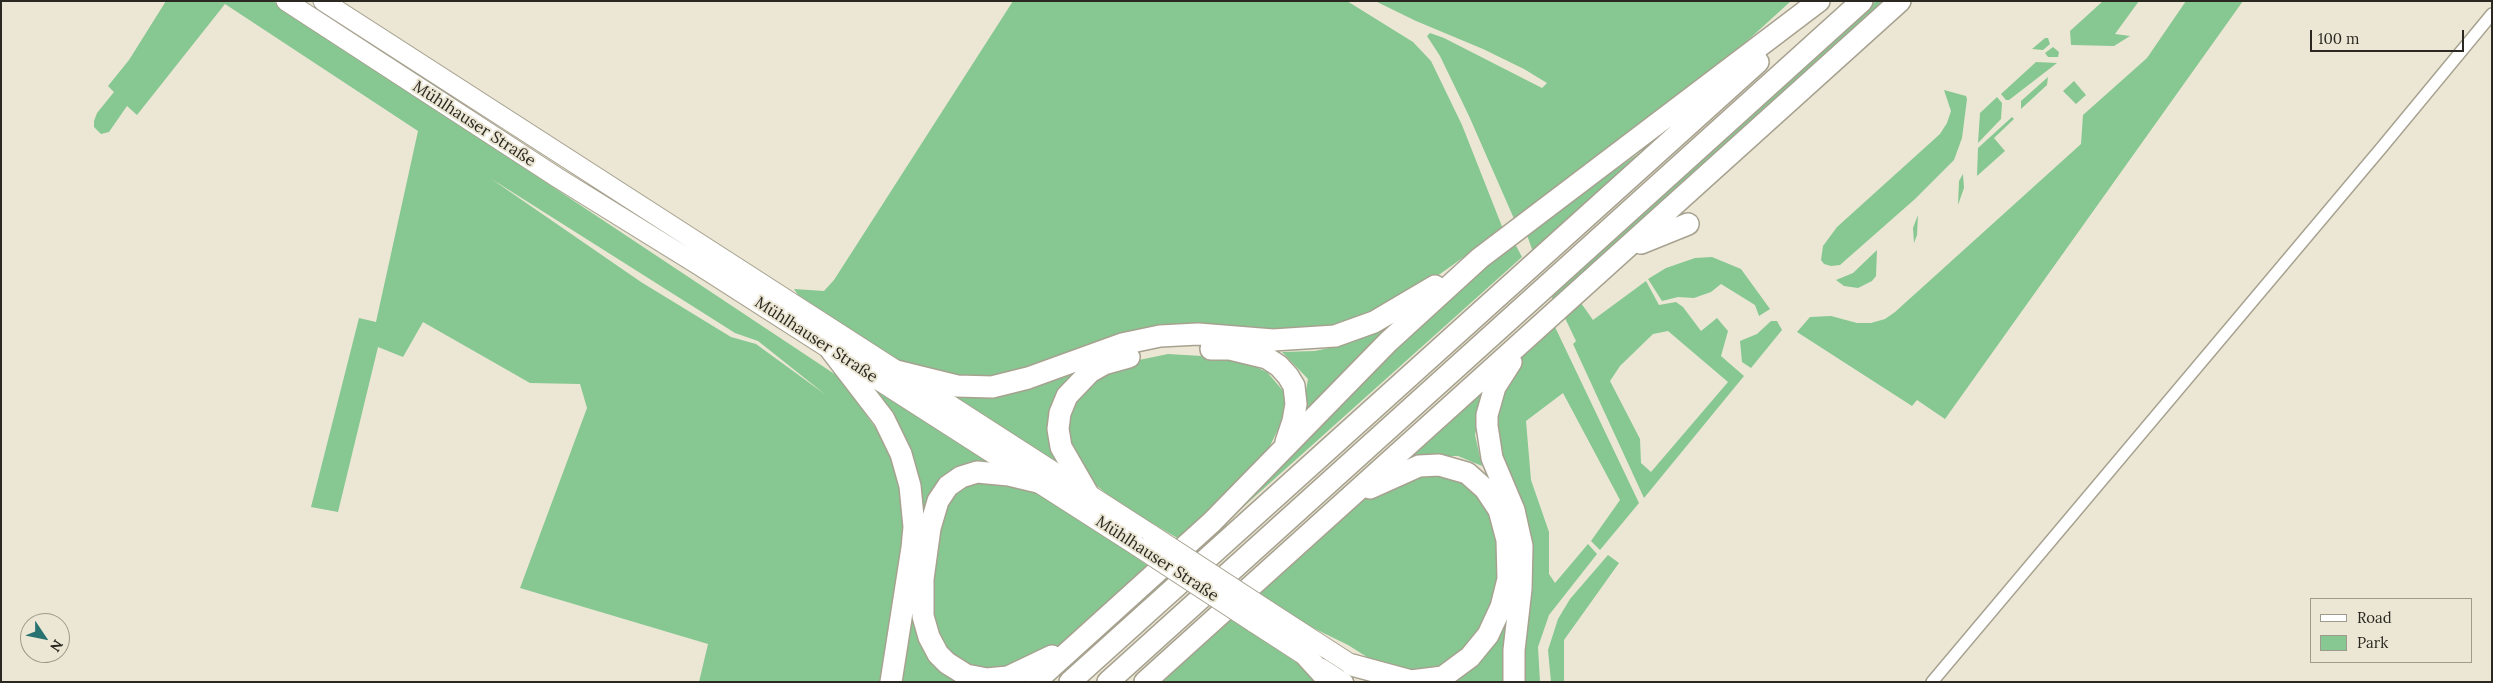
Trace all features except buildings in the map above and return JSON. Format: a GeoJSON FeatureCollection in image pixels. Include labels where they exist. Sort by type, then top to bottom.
{"type":"FeatureCollection","features":[{"type":"Feature","properties":{"kind":"highway"},"geometry":{"type":"LineString","coordinates":[[1035,682],[1212,522],[1388,342],[1480,258],[1819,1]]}},
{"type":"Feature","properties":{"kind":"highway"},"geometry":{"type":"LineString","coordinates":[[1070,682],[1825,1]]}},
{"type":"Feature","properties":{"kind":"highway"},"geometry":{"type":"LineString","coordinates":[[1108,682],[1862,1]]}},
{"type":"Feature","properties":{"kind":"highway"},"geometry":{"type":"LineString","coordinates":[[1145,682],[1900,1]]}},
{"type":"Feature","properties":{"kind":"highway"},"geometry":{"type":"LineString","coordinates":[[1619,256],[1648,240],[1688,224]]}},
{"type":"Feature","properties":{"kind":"highway"},"geometry":{"type":"LineString","coordinates":[[896,371],[957,386],[992,387],[1028,378],[1122,344],[1160,336],[1198,334],[1273,340],[1335,336],[1374,322],[1393,312],[1480,258]]}},
{"type":"Feature","properties":{"kind":"highway"},"geometry":{"type":"LineString","coordinates":[[1514,682],[1514,650],[1521,589],[1522,546],[1514,510],[1492,458],[1487,435],[1487,415],[1490,398],[1502,374],[1537,329]]}},
{"type":"Feature","properties":{"kind":"highway"},"geometry":{"type":"LineString","coordinates":[[1088,494],[1061,447],[1058,429],[1060,413],[1067,396],[1090,372],[1104,364],[1160,350],[1230,349],[1266,358],[1280,366],[1294,386],[1296,404],[1291,430],[1276,458]]}},
{"type":"Feature","properties":{"kind":"highway"},"geometry":{"type":"LineString","coordinates":[[831,350],[884,420],[901,454],[910,486],[914,527],[912,548],[891,682]]}},
{"type":"Feature","properties":{"kind":"highway"},"geometry":{"type":"LineString","coordinates":[[1336,509],[1387,479],[1409,470],[1430,465],[1446,466],[1467,473],[1485,489],[1499,510],[1507,540],[1508,579],[1501,607],[1488,635],[1461,666],[1444,676],[1411,681],[1349,673]]}},
{"type":"Feature","properties":{"kind":"highway"},"geometry":{"type":"LineString","coordinates":[[1038,482],[1009,475],[977,472],[954,481],[942,494],[935,509],[930,528],[923,579],[923,616],[929,637],[946,663],[966,675],[987,679],[1008,677],[1028,669],[1094,629]]}},
{"type":"Feature","properties":{"kind":"highway"},"geometry":{"type":"LineString","coordinates":[[1307,657],[1330,682]]}},
{"type":"Feature","properties":{"kind":"main road","name":"Mühlhauser Straße"},"geometry":{"type":"LineString","coordinates":[[286,1],[558,178],[1038,482],[1144,541],[1349,673]]}},
{"type":"Feature","properties":{"kind":"main road","name":"Mühlhauser Straße"},"geometry":{"type":"LineString","coordinates":[[323,1],[1088,494],[1144,541]]}},
{"type":"Feature","properties":{"kind":"main road","name":"Mühlhauser Straße"},"geometry":{"type":"LineString","coordinates":[[1260,616],[1307,657],[1379,682]]}},
{"type":"Feature","properties":{"kind":"street"},"geometry":{"type":"LineString","coordinates":[[1932,682],[2371,161],[2492,14]]}},
{"type":"Feature","properties":{"kind":"green space"},"geometry":{"type":"Polygon","coordinates":[[[166,1],[273,1],[839,377],[887,444],[897,468],[906,512],[899,585],[883,682],[699,682],[708,644],[520,588],[587,408],[580,384],[530,383],[423,322],[403,357],[378,347],[338,512],[311,507],[359,318],[376,322],[418,131],[225,4],[137,115],[127,106],[109,132],[101,134],[94,127],[97,113],[114,92],[108,86],[129,60],[166,1]],[[490,178],[641,282],[731,337],[756,344],[826,395],[758,341],[735,333],[490,178]]]}},
{"type":"Feature","properties":{"kind":"green space"},"geometry":{"type":"Polygon","coordinates":[[[1013,1],[1347,1],[1413,42],[1431,61],[1462,125],[1503,229],[1433,279],[1397,301],[1326,332],[1197,329],[987,383],[900,366],[802,301],[794,289],[824,291],[834,280],[1013,1]]]}},
{"type":"Feature","properties":{"kind":"green space"},"geometry":{"type":"Polygon","coordinates":[[[1375,1],[1791,1],[1735,52],[1515,221],[1469,116],[1440,56],[1427,36],[1430,33],[1444,38],[1542,88],[1547,83],[1524,69],[1483,49],[1416,21],[1375,1]]]}},
{"type":"Feature","properties":{"kind":"green space"},"geometry":{"type":"Polygon","coordinates":[[[1876,1],[1888,1],[1554,303],[1551,294],[1876,1]]]}},
{"type":"Feature","properties":{"kind":"green space"},"geometry":{"type":"Polygon","coordinates":[[[2103,1],[2139,1],[2115,34],[2130,36],[2114,46],[2071,45],[2070,31],[2103,1]]]}},
{"type":"Feature","properties":{"kind":"green space"},"geometry":{"type":"Polygon","coordinates":[[[2186,1],[2243,1],[1945,419],[1917,400],[1912,406],[1797,332],[1810,317],[1831,316],[1857,323],[1871,323],[1885,319],[1895,312],[2081,144],[2083,115],[2147,58],[2186,1]]]}},
{"type":"Feature","properties":{"kind":"green space"},"geometry":{"type":"Polygon","coordinates":[[[2045,38],[2048,38],[2050,44],[2043,50],[2032,49],[2045,38]]]}},
{"type":"Feature","properties":{"kind":"green space"},"geometry":{"type":"Polygon","coordinates":[[[2053,47],[2059,52],[2058,57],[2048,57],[2045,53],[2053,47]]]}},
{"type":"Feature","properties":{"kind":"green space"},"geometry":{"type":"Polygon","coordinates":[[[2036,62],[2057,63],[2009,100],[2006,100],[2001,94],[2036,62]]]}},
{"type":"Feature","properties":{"kind":"green space"},"geometry":{"type":"Polygon","coordinates":[[[2048,77],[2047,85],[2021,109],[2021,101],[2048,77]]]}},
{"type":"Feature","properties":{"kind":"green space"},"geometry":{"type":"Polygon","coordinates":[[[2074,81],[2086,95],[2076,104],[2063,91],[2074,81]]]}},
{"type":"Feature","properties":{"kind":"green space"},"geometry":{"type":"Polygon","coordinates":[[[1944,90],[1966,96],[1967,99],[1962,138],[1954,160],[1915,199],[1840,265],[1831,266],[1824,264],[1821,260],[1823,246],[1837,227],[1940,134],[1947,123],[1951,111],[1944,90]]]}},
{"type":"Feature","properties":{"kind":"green space"},"geometry":{"type":"Polygon","coordinates":[[[1997,97],[2002,103],[2001,119],[1978,143],[1980,113],[1997,97]]]}},
{"type":"Feature","properties":{"kind":"green space"},"geometry":{"type":"Polygon","coordinates":[[[2012,117],[2014,119],[1994,138],[2005,151],[1977,176],[1978,148],[2012,117]]]}},
{"type":"Feature","properties":{"kind":"green space"},"geometry":{"type":"Polygon","coordinates":[[[1655,142],[1534,255],[1526,232],[1655,142]]]}},
{"type":"Feature","properties":{"kind":"green space"},"geometry":{"type":"Polygon","coordinates":[[[1963,174],[1964,188],[1958,205],[1959,181],[1963,174]]]}},
{"type":"Feature","properties":{"kind":"green space"},"geometry":{"type":"Polygon","coordinates":[[[1918,215],[1917,235],[1914,243],[1913,228],[1918,215]]]}},
{"type":"Feature","properties":{"kind":"green space"},"geometry":{"type":"Polygon","coordinates":[[[1513,240],[1522,257],[1194,551],[1352,382],[1513,240]]]}},
{"type":"Feature","properties":{"kind":"green space"},"geometry":{"type":"Polygon","coordinates":[[[1877,250],[1876,276],[1872,281],[1858,288],[1844,286],[1836,280],[1853,273],[1877,250]]]}},
{"type":"Feature","properties":{"kind":"green space"},"geometry":{"type":"Polygon","coordinates":[[[1712,257],[1741,269],[1770,309],[1759,316],[1755,305],[1721,284],[1711,292],[1694,298],[1678,297],[1662,301],[1648,279],[1666,268],[1695,258],[1712,257]]]}},
{"type":"Feature","properties":{"kind":"green space"},"geometry":{"type":"Polygon","coordinates":[[[1646,281],[1659,305],[1676,302],[1683,307],[1701,331],[1717,318],[1728,331],[1721,356],[1744,376],[1644,498],[1573,344],[1576,341],[1564,316],[1581,303],[1593,320],[1646,281]],[[1668,331],[1653,334],[1620,366],[1610,381],[1640,439],[1641,463],[1651,472],[1728,382],[1668,331]]]}},
{"type":"Feature","properties":{"kind":"green space"},"geometry":{"type":"Polygon","coordinates":[[[1409,311],[1301,418],[1308,379],[1282,352],[1315,351],[1347,344],[1409,311]]]}},
{"type":"Feature","properties":{"kind":"green space"},"geometry":{"type":"Polygon","coordinates":[[[1771,321],[1777,321],[1782,330],[1751,368],[1742,362],[1740,341],[1757,334],[1771,321]]]}},
{"type":"Feature","properties":{"kind":"green space"},"geometry":{"type":"Polygon","coordinates":[[[1555,327],[1639,503],[1600,550],[1591,541],[1620,500],[1563,393],[1526,421],[1531,480],[1549,532],[1549,574],[1555,583],[1588,544],[1597,554],[1549,615],[1538,647],[1540,682],[1520,682],[1494,400],[1513,364],[1555,327]]]}},
{"type":"Feature","properties":{"kind":"green space"},"geometry":{"type":"Polygon","coordinates":[[[1168,354],[1236,358],[1267,372],[1284,392],[1285,405],[1284,417],[1269,448],[1179,539],[1118,503],[1092,482],[1068,450],[1065,423],[1072,398],[1110,366],[1168,354]]]}},
{"type":"Feature","properties":{"kind":"green space"},"geometry":{"type":"Polygon","coordinates":[[[1087,364],[1072,379],[1060,466],[931,390],[1087,364]]]}},
{"type":"Feature","properties":{"kind":"green space"},"geometry":{"type":"Polygon","coordinates":[[[1487,380],[1475,435],[1482,466],[1458,456],[1398,462],[1487,380]]]}},
{"type":"Feature","properties":{"kind":"green space"},"geometry":{"type":"Polygon","coordinates":[[[863,381],[996,467],[970,469],[921,532],[863,381]]]}},
{"type":"Feature","properties":{"kind":"green space"},"geometry":{"type":"Polygon","coordinates":[[[1455,474],[1496,513],[1503,560],[1489,619],[1464,654],[1423,677],[1375,662],[1348,645],[1301,622],[1257,592],[1362,501],[1388,485],[1416,476],[1455,474]]]}},
{"type":"Feature","properties":{"kind":"green space"},"geometry":{"type":"Polygon","coordinates":[[[962,481],[1019,482],[1108,533],[1147,565],[1117,597],[1055,648],[1000,672],[950,660],[928,611],[943,504],[962,481]]]}},
{"type":"Feature","properties":{"kind":"green space"},"geometry":{"type":"Polygon","coordinates":[[[1608,555],[1619,563],[1564,640],[1564,682],[1551,682],[1548,650],[1558,619],[1570,599],[1608,555]]]}},
{"type":"Feature","properties":{"kind":"green space"},"geometry":{"type":"Polygon","coordinates":[[[914,574],[916,610],[971,682],[897,682],[914,574]]]}},
{"type":"Feature","properties":{"kind":"green space"},"geometry":{"type":"Polygon","coordinates":[[[1514,589],[1509,682],[1448,682],[1514,589]]]}},
{"type":"Feature","properties":{"kind":"green space"},"geometry":{"type":"Polygon","coordinates":[[[1230,618],[1302,666],[1321,682],[1160,682],[1230,618]]]}}]}
